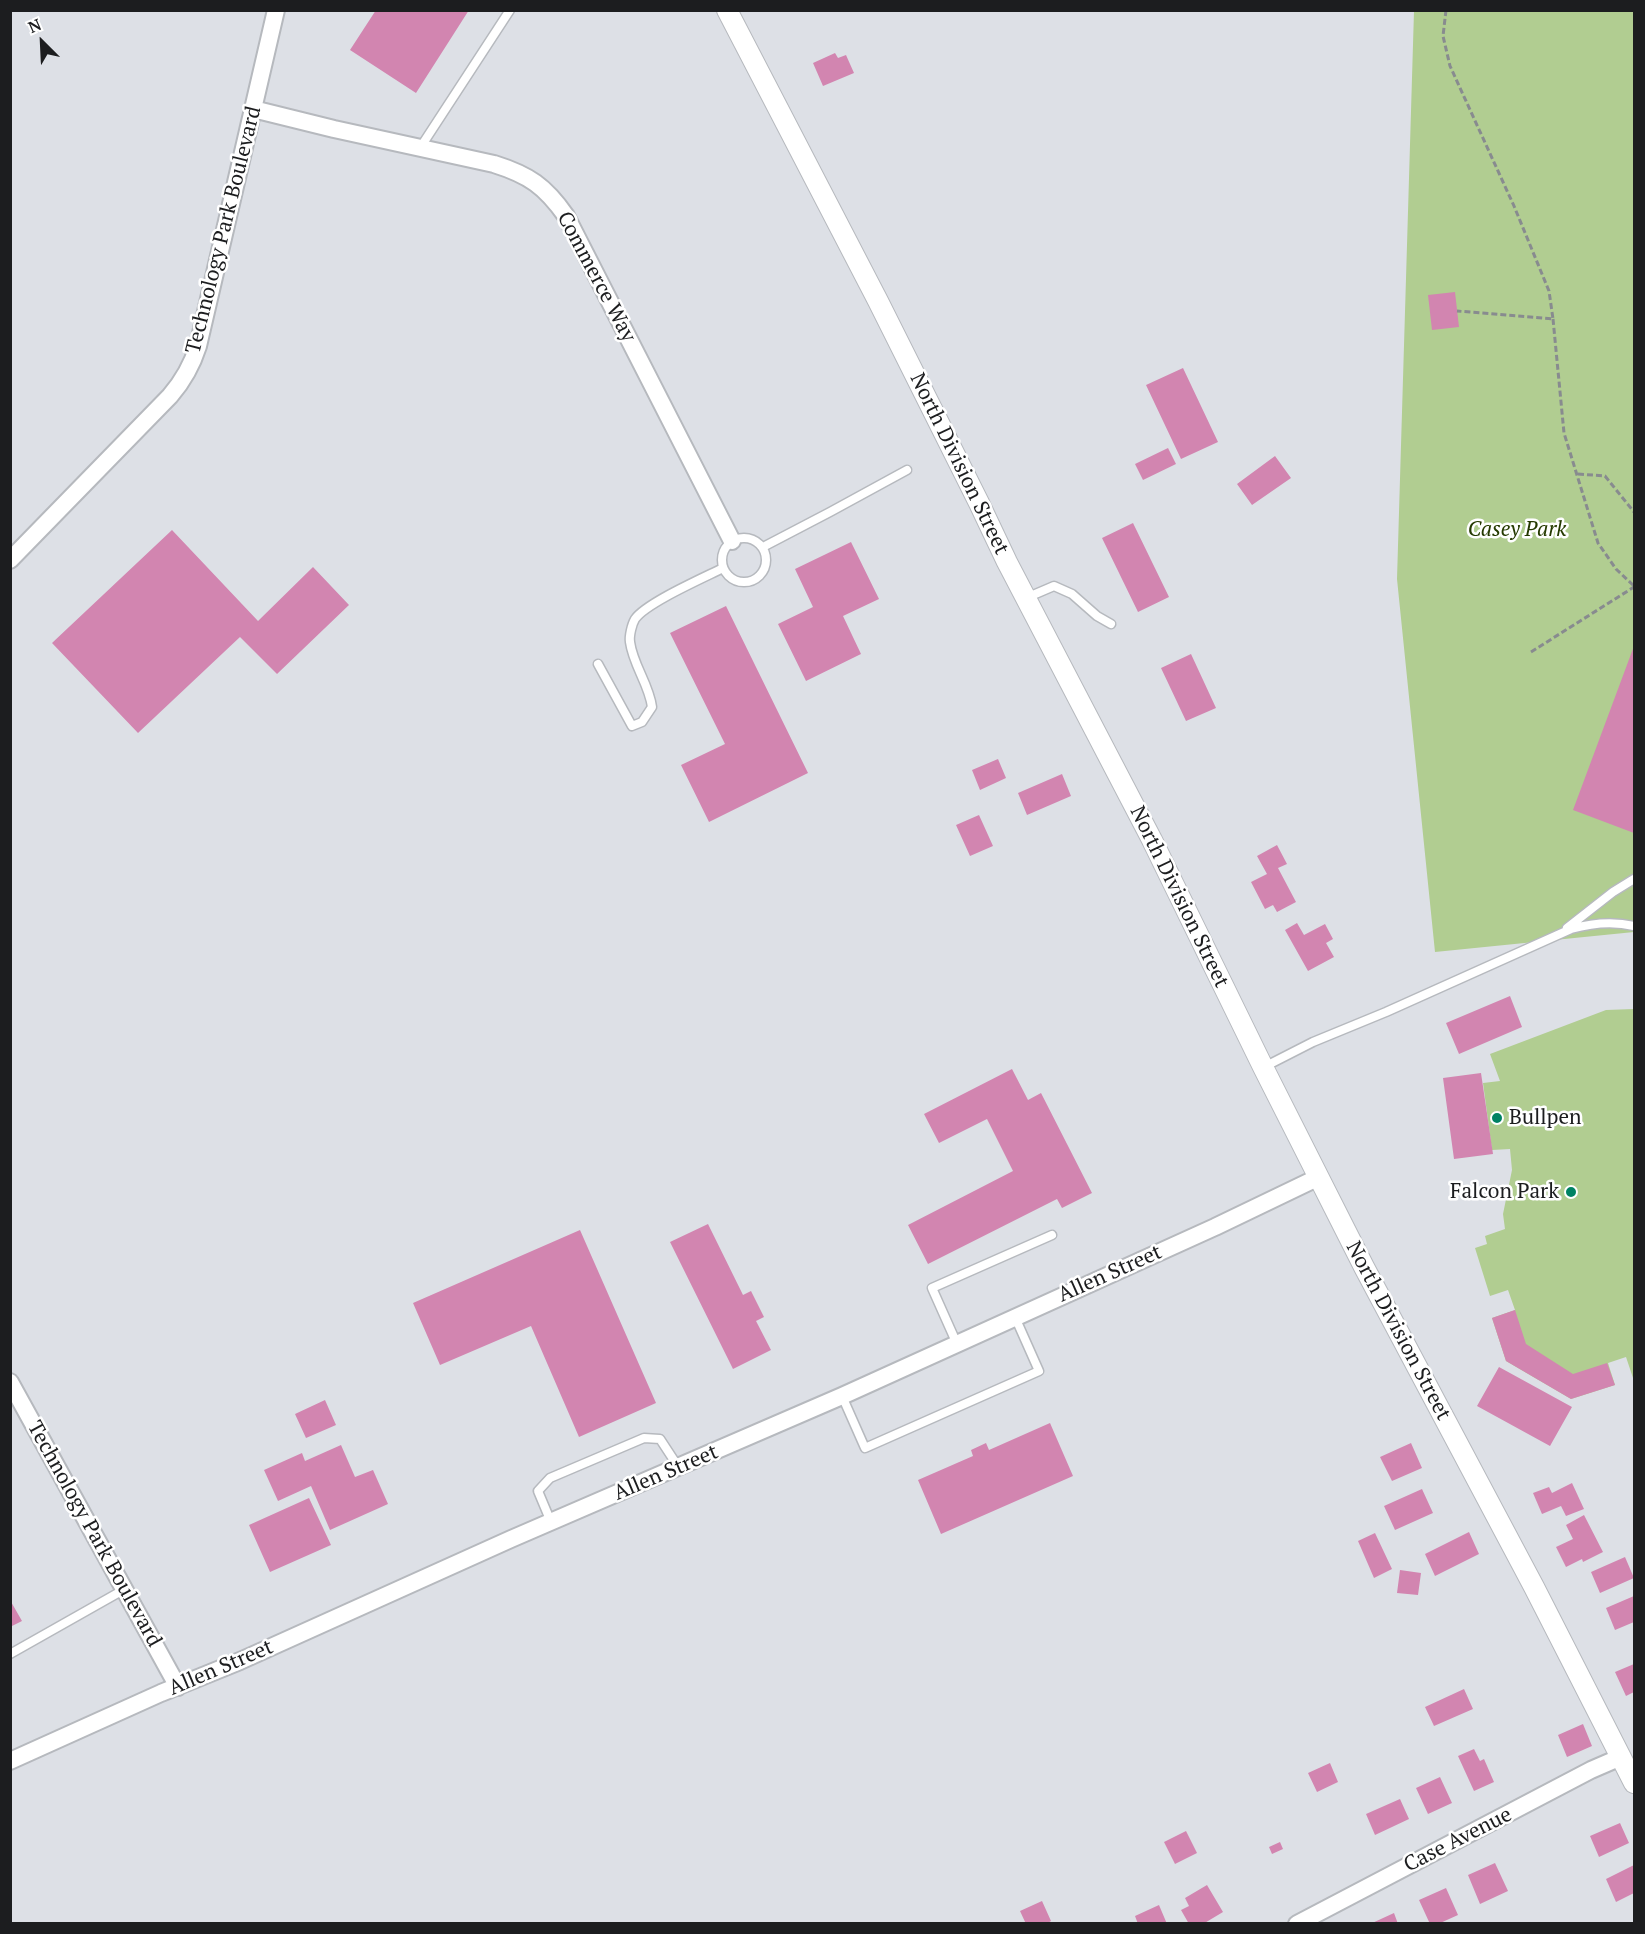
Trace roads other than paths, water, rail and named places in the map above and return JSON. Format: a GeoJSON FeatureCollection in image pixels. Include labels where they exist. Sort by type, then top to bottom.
{"type":"FeatureCollection","features":[{"type":"Feature","properties":{"kind":"street","name":"Technology Park Boulevard"},"geometry":{"type":"LineString","coordinates":[[10,560],[170,396],[187,372],[198,346],[276,10]]}},
{"type":"Feature","properties":{"kind":"street","name":"North Division Street"},"geometry":{"type":"LineString","coordinates":[[727,10],[888,322],[1026,598],[1152,840],[1364,1268],[1635,1782]]}},
{"type":"Feature","properties":{"kind":"street","name":"Commerce Way"},"geometry":{"type":"LineString","coordinates":[[254,109],[494,164],[515,171],[539,184],[554,198],[566,216],[732,541]]}},
{"type":"Feature","properties":{"kind":"street","name":"Allen Street"},"geometry":{"type":"LineString","coordinates":[[10,1761],[842,1396],[1215,1227],[1319,1177]]}},
{"type":"Feature","properties":{"kind":"street","name":"Technology Park Boulevard"},"geometry":{"type":"LineString","coordinates":[[10,1382],[178,1687]]}},
{"type":"Feature","properties":{"kind":"street","name":"Case Avenue"},"geometry":{"type":"LineString","coordinates":[[1297,1923],[1591,1770],[1621,1757]]}},
{"type":"Feature","properties":{"kind":"lane"},"geometry":{"type":"LineString","coordinates":[[420,148],[510,10]]}},
{"type":"Feature","properties":{"kind":"lane"},"geometry":{"type":"LineString","coordinates":[[762,547],[907,470]]}},
{"type":"Feature","properties":{"kind":"lane"},"geometry":{"type":"LineString","coordinates":[[752,539],[762,547],[766,555],[766,562],[755,580],[747,582],[732,580],[727,575],[723,568],[722,553],[732,541],[752,539]]}},
{"type":"Feature","properties":{"kind":"lane"},"geometry":{"type":"LineString","coordinates":[[598,664],[632,726],[642,722],[652,707],[650,694],[635,661],[630,639],[635,620],[647,607],[723,568]]}},
{"type":"Feature","properties":{"kind":"lane"},"geometry":{"type":"LineString","coordinates":[[1026,598],[1054,586],[1072,594],[1096,616],[1112,624]]}},
{"type":"Feature","properties":{"kind":"lane"},"geometry":{"type":"LineString","coordinates":[[1557,935],[1612,892],[1635,879]]}},
{"type":"Feature","properties":{"kind":"lane"},"geometry":{"type":"LineString","coordinates":[[1263,1067],[1313,1042],[1386,1012],[1557,935],[1584,925],[1597,923],[1635,926]]}},
{"type":"Feature","properties":{"kind":"lane"},"geometry":{"type":"LineString","coordinates":[[957,1344],[932,1288],[1052,1235]]}},
{"type":"Feature","properties":{"kind":"lane"},"geometry":{"type":"LineString","coordinates":[[842,1396],[865,1448],[1039,1371],[1015,1317]]}},
{"type":"Feature","properties":{"kind":"lane"},"geometry":{"type":"LineString","coordinates":[[551,1522],[538,1491],[550,1478],[644,1438],[660,1439],[679,1468]]}},
{"type":"Feature","properties":{"kind":"lane"},"geometry":{"type":"LineString","coordinates":[[10,1654],[125,1589]]}},
{"type":"Feature","properties":{"kind":"place","name":"Bullpen"},"geometry":{"type":"Point","coordinates":[1497,1118]}},
{"type":"Feature","properties":{"kind":"place","name":"Falcon Park"},"geometry":{"type":"Point","coordinates":[1571,1192]}},
{"type":"Feature","properties":{"kind":"park label","name":"Casey Park"},"geometry":{"type":"Point","coordinates":[1517,530]}}]}
